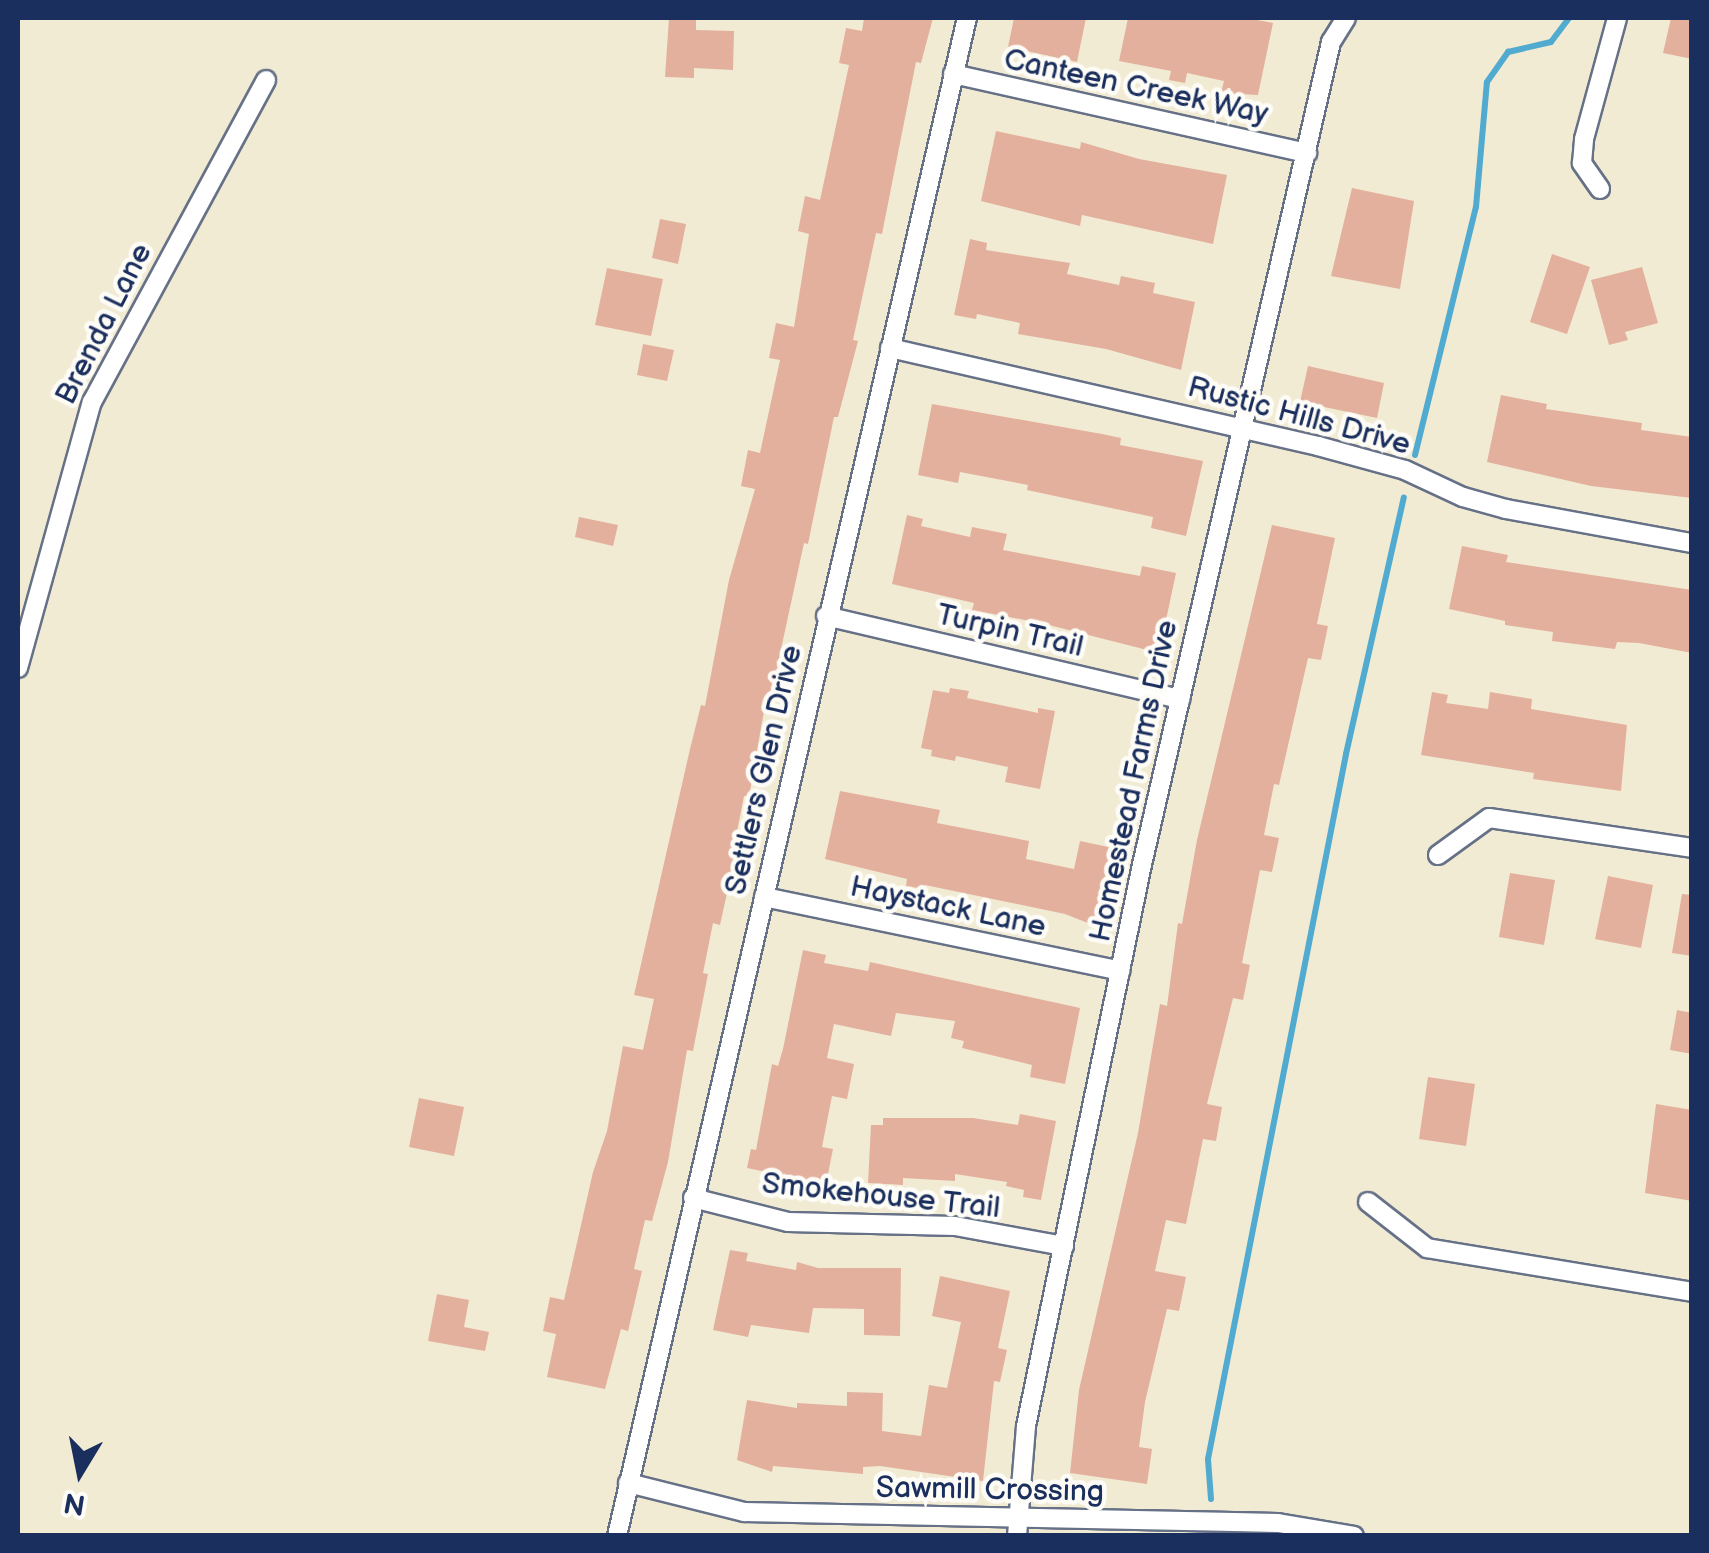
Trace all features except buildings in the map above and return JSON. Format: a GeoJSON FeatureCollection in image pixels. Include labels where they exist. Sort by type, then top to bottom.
{"type":"FeatureCollection","features":[{"type":"Feature","properties":{"kind":"street","name":"Settlers Glen Drive"},"geometry":{"type":"LineString","coordinates":[[617,1536],[966,18]]}},
{"type":"Feature","properties":{"kind":"street","name":"Homestead Farms Drive"},"geometry":{"type":"LineString","coordinates":[[1326,18],[1331,42]]}},
{"type":"Feature","properties":{"kind":"street","name":"Homestead Farms Drive"},"geometry":{"type":"LineString","coordinates":[[1016,1527],[1026,1426],[1120,971],[1331,42],[1346,18]]}},
{"type":"Feature","properties":{"kind":"street"},"geometry":{"type":"LineString","coordinates":[[1600,189],[1582,163],[1584,140],[1617,18]]}},
{"type":"Feature","properties":{"kind":"street","name":"Canteen Creek Way"},"geometry":{"type":"LineString","coordinates":[[953,74],[1307,152]]}},
{"type":"Feature","properties":{"kind":"street","name":"Brenda Lane"},"geometry":{"type":"LineString","coordinates":[[18,668],[92,402],[266,80]]}},
{"type":"Feature","properties":{"kind":"street","name":"Rustic Hills Drive"},"geometry":{"type":"LineString","coordinates":[[890,348],[1242,427],[1405,470],[1462,496],[1506,509],[1692,543]]}},
{"type":"Feature","properties":{"kind":"street","name":"Turpin Trail"},"geometry":{"type":"LineString","coordinates":[[826,616],[1180,699]]}},
{"type":"Feature","properties":{"kind":"street"},"geometry":{"type":"LineString","coordinates":[[1438,856],[1490,818],[1692,848]]}},
{"type":"Feature","properties":{"kind":"street","name":"Haystack Lane"},"geometry":{"type":"LineString","coordinates":[[764,897],[1120,971]]}},
{"type":"Feature","properties":{"kind":"street","name":"Smokehouse Trail"},"geometry":{"type":"LineString","coordinates":[[692,1198],[788,1222],[955,1226],[1064,1246]]}},
{"type":"Feature","properties":{"kind":"street"},"geometry":{"type":"LineString","coordinates":[[1368,1202],[1427,1248],[1692,1292]]}},
{"type":"Feature","properties":{"kind":"street","name":"Sawmill Crossing"},"geometry":{"type":"LineString","coordinates":[[628,1483],[744,1512],[1016,1527],[1278,1523],[1354,1536]]}},
{"type":"Feature","properties":{"kind":"waterway"},"geometry":{"type":"LineString","coordinates":[[1415,455],[1476,207],[1487,82],[1508,52],[1551,42],[1569,18]]}},
{"type":"Feature","properties":{"kind":"waterway"},"geometry":{"type":"LineString","coordinates":[[1211,1499],[1208,1459],[1346,754],[1404,497]]}}]}
